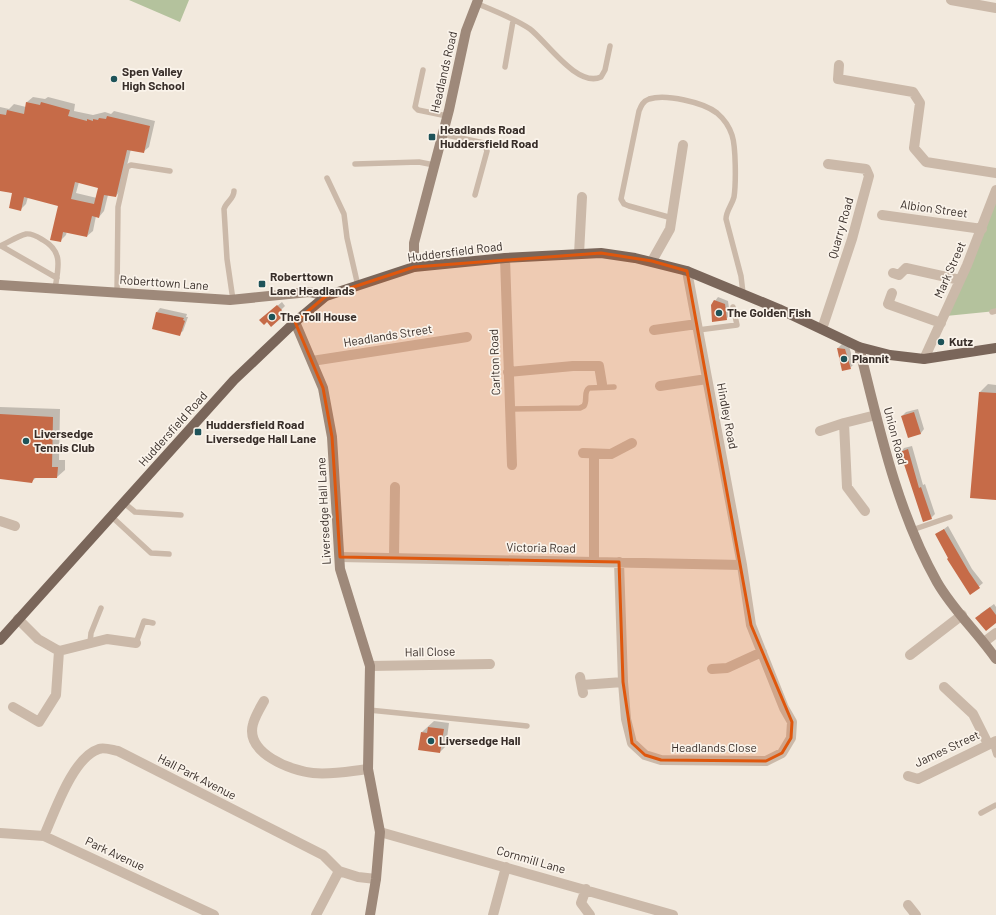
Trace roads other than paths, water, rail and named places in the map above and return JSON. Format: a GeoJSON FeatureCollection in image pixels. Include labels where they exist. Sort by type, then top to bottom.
{"type":"FeatureCollection","features":[{"type":"Feature","properties":{"kind":"main road","name":"Huddersfield Road"},"geometry":{"type":"LineString","coordinates":[[0,640],[251,363],[295,322],[326,296],[414,267],[505,258],[601,253],[652,261],[687,271],[743,293],[859,346],[890,355],[924,359],[996,348]]}},
{"type":"Feature","properties":{"kind":"street"},"geometry":{"type":"LineString","coordinates":[[951,0],[996,8]]}},
{"type":"Feature","properties":{"kind":"street","name":"Headlands Road"},"geometry":{"type":"LineString","coordinates":[[414,267],[414,243],[447,116],[466,31],[477,2]]}},
{"type":"Feature","properties":{"kind":"street"},"geometry":{"type":"LineString","coordinates":[[839,65],[838,79],[913,92],[920,103],[914,148],[926,162],[996,173]]}},
{"type":"Feature","properties":{"kind":"street"},"geometry":{"type":"LineString","coordinates":[[652,261],[670,228],[683,145]]}},
{"type":"Feature","properties":{"kind":"street","name":"Quarry Road"},"geometry":{"type":"LineString","coordinates":[[822,330],[852,239],[869,176],[866,169],[828,164]]}},
{"type":"Feature","properties":{"kind":"street","name":"Mark Street"},"geometry":{"type":"LineString","coordinates":[[924,359],[982,229],[996,190]]}},
{"type":"Feature","properties":{"kind":"street"},"geometry":{"type":"LineString","coordinates":[[579,254],[582,196]]}},
{"type":"Feature","properties":{"kind":"street","name":"Albion Street"},"geometry":{"type":"LineString","coordinates":[[882,215],[982,229]]}},
{"type":"Feature","properties":{"kind":"street","name":"Carlton Road"},"geometry":{"type":"LineString","coordinates":[[505,258],[512,465]]}},
{"type":"Feature","properties":{"kind":"street"},"geometry":{"type":"LineString","coordinates":[[893,273],[899,275],[906,268],[960,280]]}},
{"type":"Feature","properties":{"kind":"street","name":"Hindley Road"},"geometry":{"type":"LineString","coordinates":[[687,271],[742,565]]}},
{"type":"Feature","properties":{"kind":"street","name":"Roberttown Lane"},"geometry":{"type":"LineString","coordinates":[[0,285],[233,300],[309,292],[326,296]]}},
{"type":"Feature","properties":{"kind":"street"},"geometry":{"type":"LineString","coordinates":[[892,293],[888,304],[940,323]]}},
{"type":"Feature","properties":{"kind":"street","name":"Liversedge Hall Lane"},"geometry":{"type":"LineString","coordinates":[[295,322],[323,388],[332,437],[340,568],[370,666],[368,768],[380,832],[376,879],[370,915]]}},
{"type":"Feature","properties":{"kind":"street"},"geometry":{"type":"LineString","coordinates":[[654,330],[697,327]]}},
{"type":"Feature","properties":{"kind":"street","name":"Headlands Street"},"geometry":{"type":"LineString","coordinates":[[312,361],[468,337]]}},
{"type":"Feature","properties":{"kind":"street","name":"Union Road"},"geometry":{"type":"LineString","coordinates":[[859,346],[891,472],[912,530],[937,583],[996,659]]}},
{"type":"Feature","properties":{"kind":"street"},"geometry":{"type":"LineString","coordinates":[[508,372],[573,366],[599,366],[602,384]]}},
{"type":"Feature","properties":{"kind":"street"},"geometry":{"type":"LineString","coordinates":[[660,386],[707,379]]}},
{"type":"Feature","properties":{"kind":"street"},"geometry":{"type":"LineString","coordinates":[[820,431],[876,415]]}},
{"type":"Feature","properties":{"kind":"street"},"geometry":{"type":"LineString","coordinates":[[844,423],[847,487],[865,511]]}},
{"type":"Feature","properties":{"kind":"street"},"geometry":{"type":"LineString","coordinates":[[583,454],[611,454],[632,443]]}},
{"type":"Feature","properties":{"kind":"street"},"geometry":{"type":"LineString","coordinates":[[594,455],[594,562]]}},
{"type":"Feature","properties":{"kind":"street"},"geometry":{"type":"LineString","coordinates":[[394,558],[395,487]]}},
{"type":"Feature","properties":{"kind":"street"},"geometry":{"type":"LineString","coordinates":[[0,521],[14,526]]}},
{"type":"Feature","properties":{"kind":"street","name":"Victoria Road"},"geometry":{"type":"LineString","coordinates":[[340,557],[742,565]]}},
{"type":"Feature","properties":{"kind":"street","name":"Headlands Close"},"geometry":{"type":"LineString","coordinates":[[619,562],[623,682],[626,719],[632,743],[645,755],[661,760],[766,761],[782,753],[791,738],[792,722],[784,708],[751,625],[742,565]]}},
{"type":"Feature","properties":{"kind":"street"},"geometry":{"type":"LineString","coordinates":[[910,655],[962,615]]}},
{"type":"Feature","properties":{"kind":"street"},"geometry":{"type":"LineString","coordinates":[[18,619],[38,640],[59,651],[107,639],[136,643]]}},
{"type":"Feature","properties":{"kind":"street"},"geometry":{"type":"LineString","coordinates":[[984,642],[996,633]]}},
{"type":"Feature","properties":{"kind":"street"},"geometry":{"type":"LineString","coordinates":[[13,707],[39,722],[56,695],[59,651]]}},
{"type":"Feature","properties":{"kind":"street"},"geometry":{"type":"LineString","coordinates":[[712,669],[727,668],[762,652]]}},
{"type":"Feature","properties":{"kind":"street","name":"Hall Close"},"geometry":{"type":"LineString","coordinates":[[370,666],[490,664]]}},
{"type":"Feature","properties":{"kind":"street"},"geometry":{"type":"LineString","coordinates":[[582,685],[623,682]]}},
{"type":"Feature","properties":{"kind":"street"},"geometry":{"type":"LineString","coordinates":[[944,688],[974,714],[992,742]]}},
{"type":"Feature","properties":{"kind":"street"},"geometry":{"type":"LineString","coordinates":[[264,701],[253,724],[253,736],[258,748],[270,758],[312,773],[339,773],[368,768]]}},
{"type":"Feature","properties":{"kind":"street","name":"James Street"},"geometry":{"type":"LineString","coordinates":[[908,776],[918,779],[992,742]]}},
{"type":"Feature","properties":{"kind":"street","name":"Hall Park Avenue"},"geometry":{"type":"LineString","coordinates":[[44,836],[69,780],[87,754],[101,748],[118,751],[323,855],[339,871],[358,877],[376,879]]}},
{"type":"Feature","properties":{"kind":"street","name":"Cornmill Lane"},"geometry":{"type":"LineString","coordinates":[[380,832],[586,889],[673,915]]}},
{"type":"Feature","properties":{"kind":"street","name":"Park Avenue"},"geometry":{"type":"LineString","coordinates":[[0,833],[44,836],[214,915]]}},
{"type":"Feature","properties":{"kind":"street"},"geometry":{"type":"LineString","coordinates":[[493,915],[506,867]]}},
{"type":"Feature","properties":{"kind":"street"},"geometry":{"type":"LineString","coordinates":[[316,915],[339,871]]}},
{"type":"Feature","properties":{"kind":"street"},"geometry":{"type":"LineString","coordinates":[[586,889],[581,903],[590,915]]}},
{"type":"Feature","properties":{"kind":"street"},"geometry":{"type":"LineString","coordinates":[[908,905],[916,915]]}},
{"type":"Feature","properties":{"kind":"lane"},"geometry":{"type":"LineString","coordinates":[[477,2],[530,30],[564,63],[586,76],[595,78],[601,77],[605,70],[610,46]]}},
{"type":"Feature","properties":{"kind":"lane"},"geometry":{"type":"LineString","coordinates":[[505,67],[513,21]]}},
{"type":"Feature","properties":{"kind":"lane"},"geometry":{"type":"LineString","coordinates":[[423,70],[415,103],[416,107],[418,110],[447,116]]}},
{"type":"Feature","properties":{"kind":"lane"},"geometry":{"type":"LineString","coordinates":[[672,218],[629,206],[624,204],[621,199],[635,124],[642,105],[649,99],[671,99],[701,104],[715,112],[726,122],[733,140],[735,182],[733,199],[726,214],[726,220],[741,276],[743,293]]}},
{"type":"Feature","properties":{"kind":"lane"},"geometry":{"type":"LineString","coordinates":[[442,134],[484,143],[486,146],[487,151],[475,195]]}},
{"type":"Feature","properties":{"kind":"lane"},"geometry":{"type":"LineString","coordinates":[[356,164],[419,162],[434,165]]}},
{"type":"Feature","properties":{"kind":"lane"},"geometry":{"type":"LineString","coordinates":[[117,293],[118,206],[128,167],[131,165],[170,170]]}},
{"type":"Feature","properties":{"kind":"lane"},"geometry":{"type":"LineString","coordinates":[[327,178],[344,214],[347,238],[358,286]]}},
{"type":"Feature","properties":{"kind":"lane"},"geometry":{"type":"LineString","coordinates":[[233,300],[227,252],[224,209],[226,204],[233,197],[234,191]]}},
{"type":"Feature","properties":{"kind":"lane"},"geometry":{"type":"LineString","coordinates":[[1,246],[26,234],[35,235],[52,245],[57,253],[58,264],[55,289]]}},
{"type":"Feature","properties":{"kind":"lane"},"geometry":{"type":"LineString","coordinates":[[1,246],[57,278]]}},
{"type":"Feature","properties":{"kind":"lane"},"geometry":{"type":"LineString","coordinates":[[697,327],[736,325],[734,307]]}},
{"type":"Feature","properties":{"kind":"lane"},"geometry":{"type":"LineString","coordinates":[[510,409],[580,408],[586,403],[586,392],[589,388],[614,386]]}},
{"type":"Feature","properties":{"kind":"lane"},"geometry":{"type":"LineString","coordinates":[[124,503],[135,512],[181,515]]}},
{"type":"Feature","properties":{"kind":"lane"},"geometry":{"type":"LineString","coordinates":[[111,516],[151,553],[170,554]]}},
{"type":"Feature","properties":{"kind":"lane"},"geometry":{"type":"LineString","coordinates":[[912,530],[950,517]]}},
{"type":"Feature","properties":{"kind":"lane"},"geometry":{"type":"LineString","coordinates":[[90,643],[91,633],[101,608]]}},
{"type":"Feature","properties":{"kind":"lane"},"geometry":{"type":"LineString","coordinates":[[136,643],[144,621],[153,623]]}},
{"type":"Feature","properties":{"kind":"lane"},"geometry":{"type":"LineString","coordinates":[[369,710],[527,726]]}},
{"type":"Feature","properties":{"kind":"lane"},"geometry":{"type":"LineString","coordinates":[[992,742],[996,755]]}},
{"type":"Feature","properties":{"kind":"lane"},"geometry":{"type":"LineString","coordinates":[[981,813],[996,805]]}},
{"type":"Feature","properties":{"kind":"place","name":"Spen Valley High School"},"geometry":{"type":"Point","coordinates":[114,79]}},
{"type":"Feature","properties":{"kind":"place","name":"Headlands Road Huddersfield Road"},"geometry":{"type":"Point","coordinates":[432,137]}},
{"type":"Feature","properties":{"kind":"place","name":"Roberttown Lane Headlands"},"geometry":{"type":"Point","coordinates":[262,284]}},
{"type":"Feature","properties":{"kind":"place","name":"The Golden Fish"},"geometry":{"type":"Point","coordinates":[719,313]}},
{"type":"Feature","properties":{"kind":"place","name":"The Toll House"},"geometry":{"type":"Point","coordinates":[272,317]}},
{"type":"Feature","properties":{"kind":"place","name":"Kutz"},"geometry":{"type":"Point","coordinates":[941,342]}},
{"type":"Feature","properties":{"kind":"place","name":"Plannit"},"geometry":{"type":"Point","coordinates":[844,359]}},
{"type":"Feature","properties":{"kind":"place","name":"Huddersfield Road Liversedge Hall Lane"},"geometry":{"type":"Point","coordinates":[198,432]}},
{"type":"Feature","properties":{"kind":"place","name":"Liversedge Tennis Club"},"geometry":{"type":"Point","coordinates":[26,441]}},
{"type":"Feature","properties":{"kind":"place","name":"Liversedge Hall"},"geometry":{"type":"Point","coordinates":[431,741]}}]}
